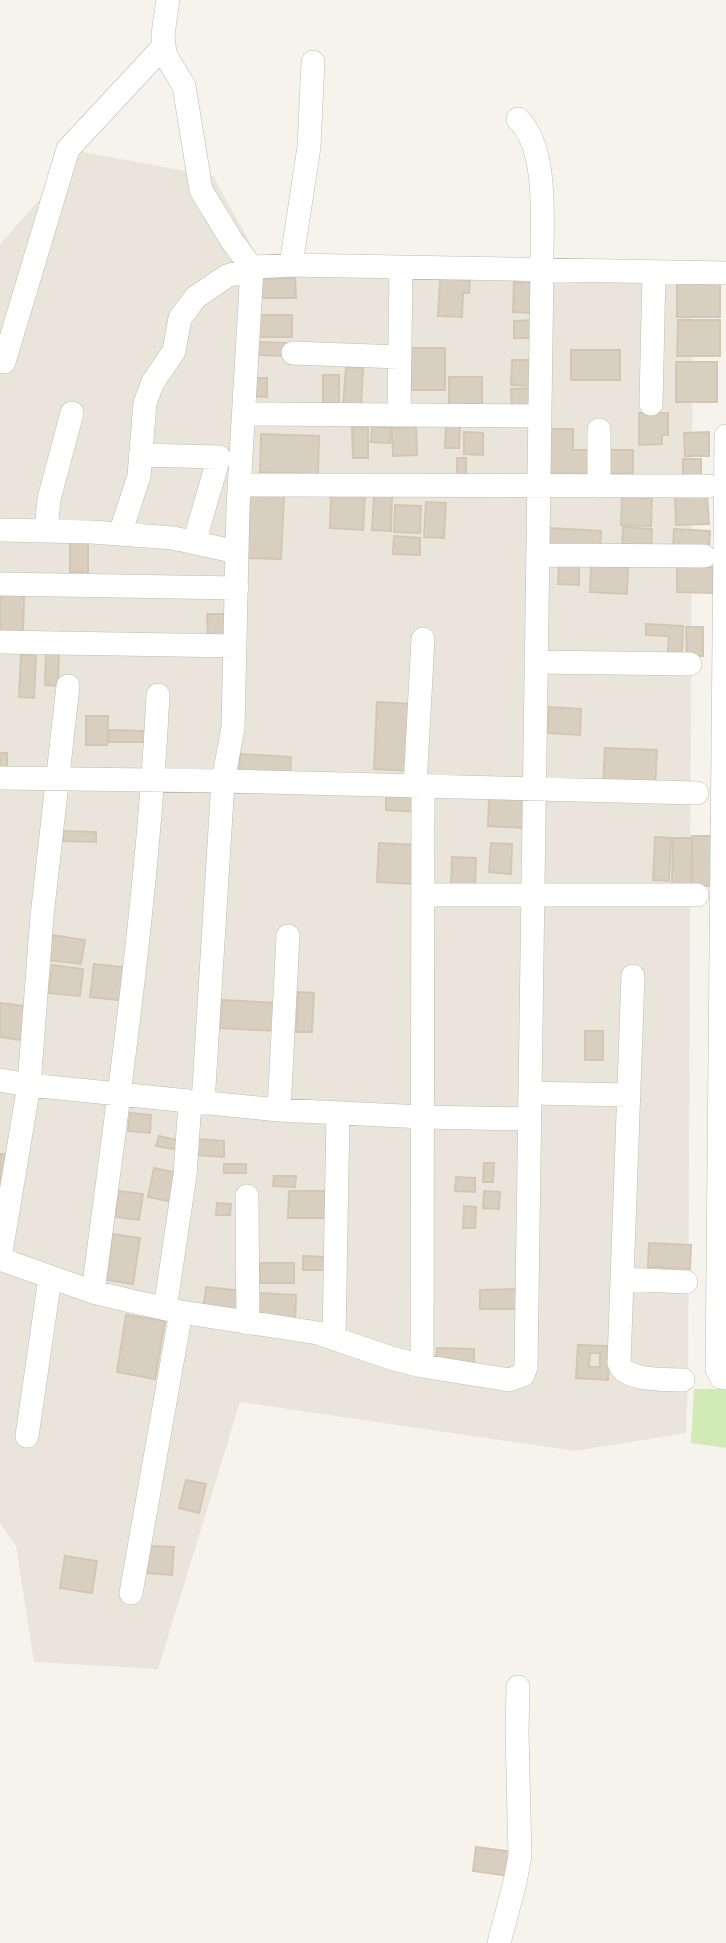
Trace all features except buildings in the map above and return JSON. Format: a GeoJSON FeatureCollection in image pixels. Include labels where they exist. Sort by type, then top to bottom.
{"type":"FeatureCollection","features":[{"type":"Feature","properties":{"kind":"street"},"geometry":{"type":"LineString","coordinates":[[131,1593],[173,1310],[176,1247],[196,1102],[223,781],[233,728],[237,552],[252,268],[204,197],[184,86],[166,56],[164,46],[168,0]]}},
{"type":"Feature","properties":{"kind":"street"},"geometry":{"type":"LineString","coordinates":[[4,362],[68,149],[164,46]]}},
{"type":"Feature","properties":{"kind":"street"},"geometry":{"type":"LineString","coordinates":[[291,265],[306,171],[313,62]]}},
{"type":"Feature","properties":{"kind":"street"},"geometry":{"type":"LineString","coordinates":[[68,686],[42,916],[29,1085],[0,1259],[93,1292],[173,1310],[305,1331],[422,1366],[509,1380],[523,1374],[526,1367],[542,270],[538,156],[531,135],[518,119]]}},
{"type":"Feature","properties":{"kind":"street"},"geometry":{"type":"LineString","coordinates":[[120,534],[138,482],[145,403],[153,382],[174,351],[180,318],[195,297],[212,284],[242,270],[291,265],[726,273]]}},
{"type":"Feature","properties":{"kind":"street"},"geometry":{"type":"LineString","coordinates":[[399,415],[401,268]]}},
{"type":"Feature","properties":{"kind":"street"},"geometry":{"type":"LineString","coordinates":[[651,404],[654,272]]}},
{"type":"Feature","properties":{"kind":"street"},"geometry":{"type":"LineString","coordinates":[[293,353],[400,357]]}},
{"type":"Feature","properties":{"kind":"street"},"geometry":{"type":"LineString","coordinates":[[46,531],[49,499],[72,413]]}},
{"type":"Feature","properties":{"kind":"street"},"geometry":{"type":"LineString","coordinates":[[256,414],[540,416]]}},
{"type":"Feature","properties":{"kind":"street"},"geometry":{"type":"LineString","coordinates":[[599,430],[599,486]]}},
{"type":"Feature","properties":{"kind":"street"},"geometry":{"type":"LineString","coordinates":[[726,436],[722,1282],[717,1369],[722,1377],[726,1378]]}},
{"type":"Feature","properties":{"kind":"street"},"geometry":{"type":"LineString","coordinates":[[141,456],[219,457],[194,543]]}},
{"type":"Feature","properties":{"kind":"street"},"geometry":{"type":"LineString","coordinates":[[240,485],[708,486]]}},
{"type":"Feature","properties":{"kind":"street"},"geometry":{"type":"LineString","coordinates":[[0,530],[173,538],[237,552]]}},
{"type":"Feature","properties":{"kind":"street"},"geometry":{"type":"LineString","coordinates":[[538,555],[704,555]]}},
{"type":"Feature","properties":{"kind":"street"},"geometry":{"type":"LineString","coordinates":[[0,584],[237,588]]}},
{"type":"Feature","properties":{"kind":"street"},"geometry":{"type":"LineString","coordinates":[[422,1366],[424,895],[419,787],[423,639]]}},
{"type":"Feature","properties":{"kind":"street"},"geometry":{"type":"LineString","coordinates":[[0,642],[235,646]]}},
{"type":"Feature","properties":{"kind":"street"},"geometry":{"type":"LineString","coordinates":[[536,662],[690,664]]}},
{"type":"Feature","properties":{"kind":"street"},"geometry":{"type":"LineString","coordinates":[[93,1292],[134,975],[154,780],[158,695]]}},
{"type":"Feature","properties":{"kind":"street"},"geometry":{"type":"LineString","coordinates":[[0,778],[697,793]]}},
{"type":"Feature","properties":{"kind":"street"},"geometry":{"type":"LineString","coordinates":[[424,895],[697,895]]}},
{"type":"Feature","properties":{"kind":"street"},"geometry":{"type":"LineString","coordinates":[[279,1110],[288,936]]}},
{"type":"Feature","properties":{"kind":"street"},"geometry":{"type":"LineString","coordinates":[[633,976],[619,1357],[621,1368],[631,1375],[683,1380]]}},
{"type":"Feature","properties":{"kind":"street"},"geometry":{"type":"LineString","coordinates":[[0,1080],[279,1110],[529,1119]]}},
{"type":"Feature","properties":{"kind":"street"},"geometry":{"type":"LineString","coordinates":[[530,1093],[629,1095]]}},
{"type":"Feature","properties":{"kind":"street"},"geometry":{"type":"LineString","coordinates":[[334,1339],[338,1113]]}},
{"type":"Feature","properties":{"kind":"street"},"geometry":{"type":"LineString","coordinates":[[247,1196],[248,1323]]}},
{"type":"Feature","properties":{"kind":"street"},"geometry":{"type":"LineString","coordinates":[[27,1436],[50,1278]]}},
{"type":"Feature","properties":{"kind":"street"},"geometry":{"type":"LineString","coordinates":[[622,1279],[685,1282]]}},
{"type":"Feature","properties":{"kind":"street"},"geometry":{"type":"LineString","coordinates":[[499,1943],[520,1856],[518,1686]]}},
{"type":"Feature","properties":{"kind":"shaded area"},"geometry":{"type":"Polygon","coordinates":[[[82,152],[213,176],[260,261],[693,278],[686,1433],[575,1451],[240,1402],[158,1669],[34,1662],[16,1546],[0,1523],[0,244],[82,152]]]}},
{"type":"Feature","properties":{"kind":"green space"},"geometry":{"type":"Polygon","coordinates":[[[694,1389],[726,1389],[726,1448],[691,1443],[694,1389]]]}}]}
